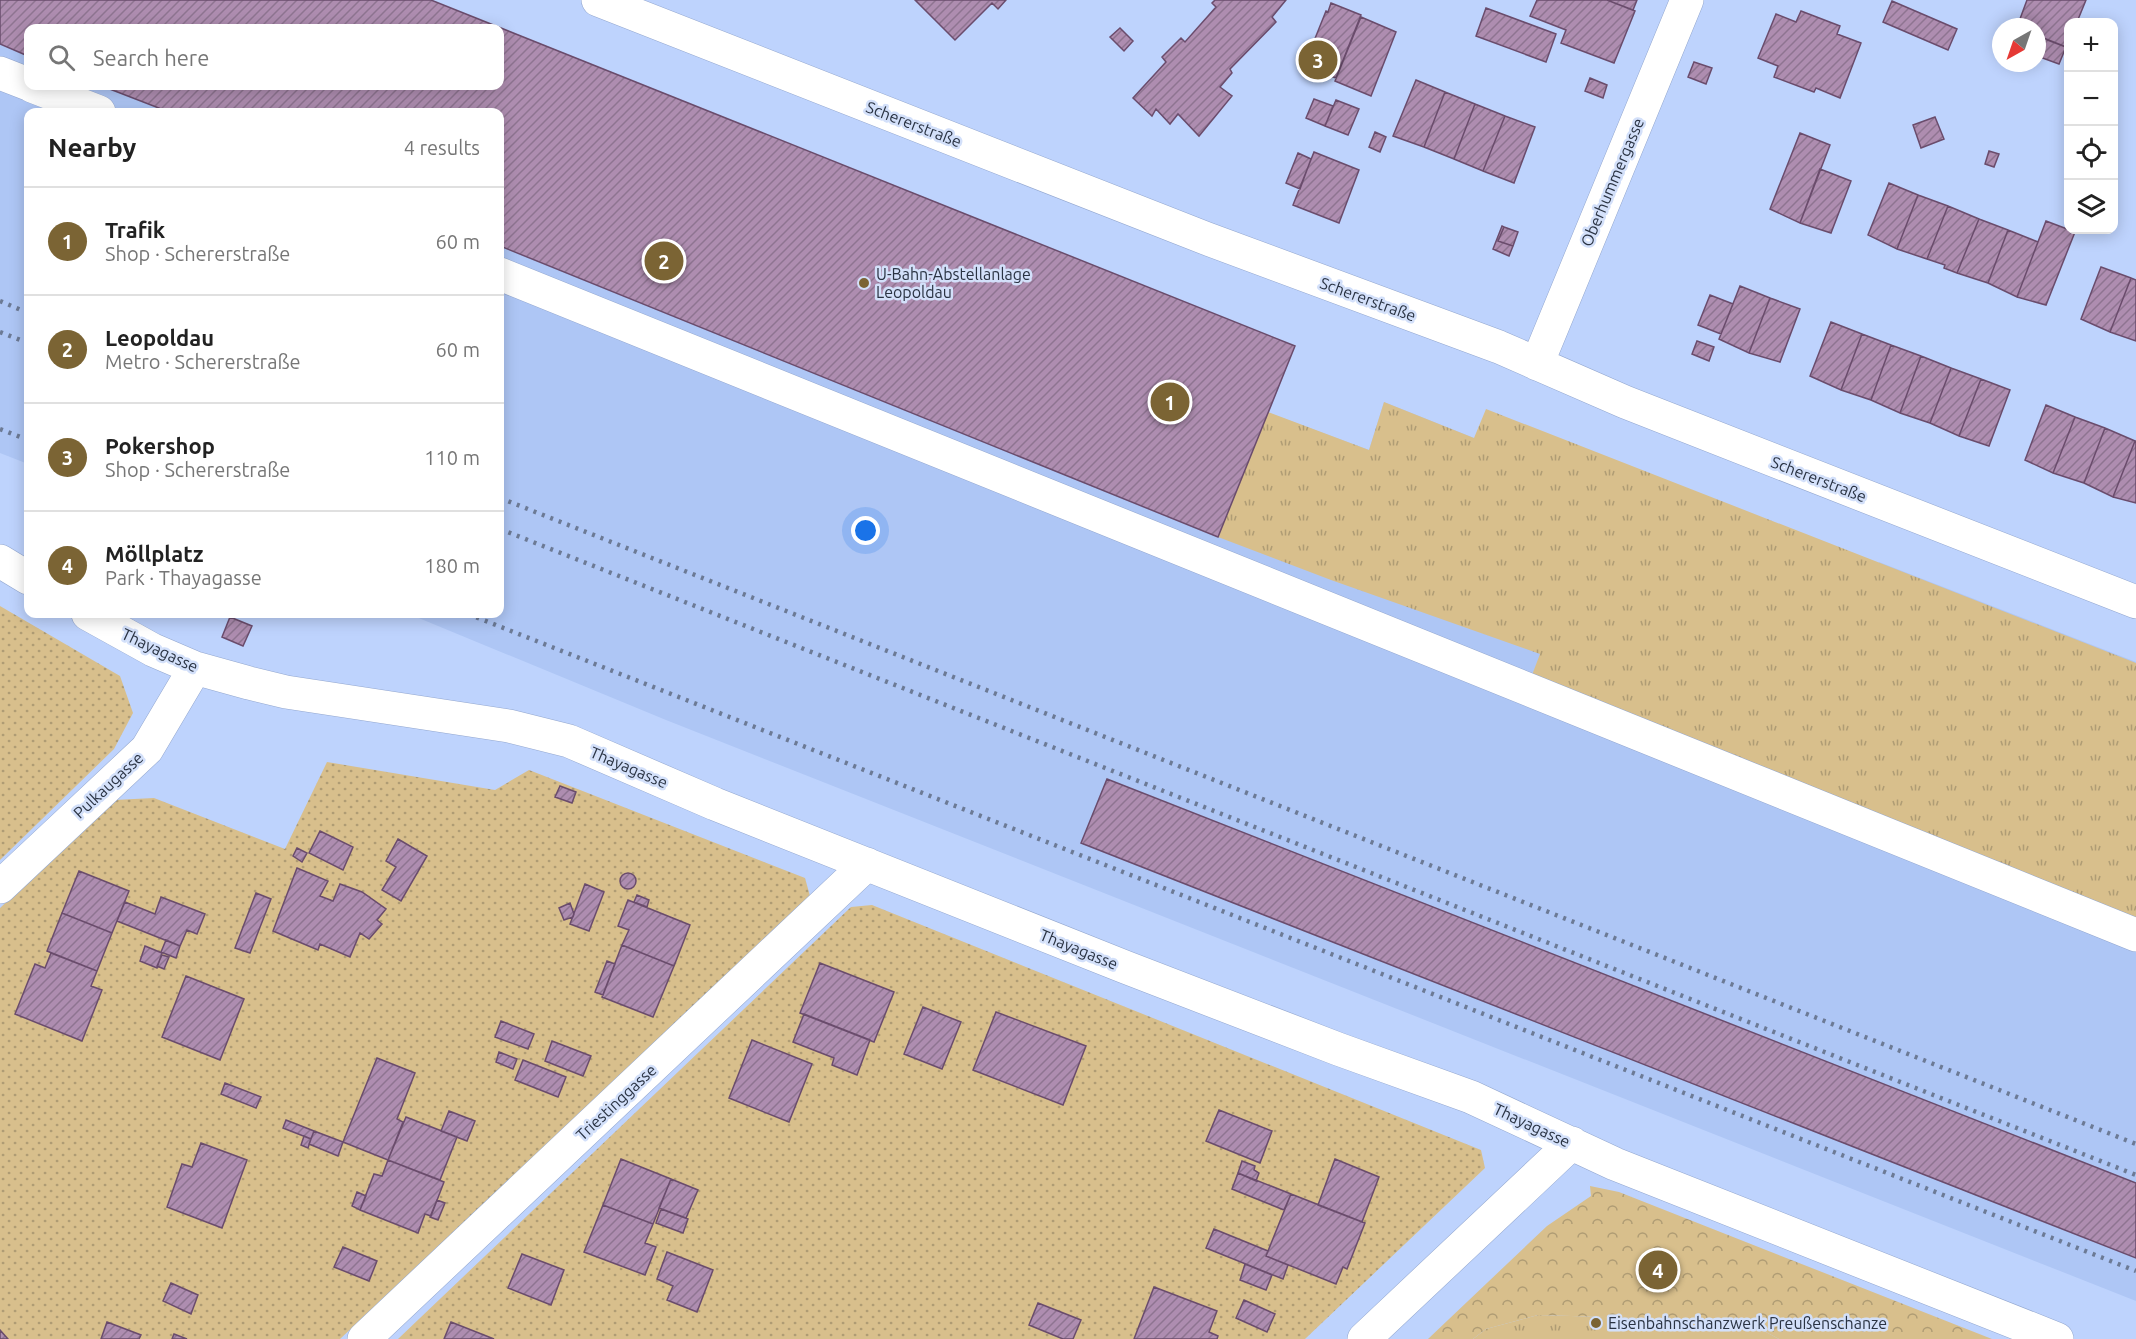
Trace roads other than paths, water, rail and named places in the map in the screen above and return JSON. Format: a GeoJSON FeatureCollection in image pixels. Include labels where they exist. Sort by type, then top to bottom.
{"type":"FeatureCollection","features":[{"type":"Feature","properties":{"kind":"street","name":"Schererstraße"},"geometry":{"type":"LineString","coordinates":[[598,0],[1205,238],[1434,323],[1658,415],[2136,602]]}},
{"type":"Feature","properties":{"kind":"street","name":"Oberhummergasse"},"geometry":{"type":"LineString","coordinates":[[1537,364],[1687,0]]}},
{"type":"Feature","properties":{"kind":"street"},"geometry":{"type":"LineString","coordinates":[[0,73],[24,83]]}},
{"type":"Feature","properties":{"kind":"street"},"geometry":{"type":"LineString","coordinates":[[43,90],[89,108]]}},
{"type":"Feature","properties":{"kind":"street"},"geometry":{"type":"LineString","coordinates":[[504,276],[2136,934]]}},
{"type":"Feature","properties":{"kind":"street"},"geometry":{"type":"LineString","coordinates":[[0,561],[24,576]]}},
{"type":"Feature","properties":{"kind":"street","name":"Thayagasse"},"geometry":{"type":"LineString","coordinates":[[95,618],[153,650],[195,668],[286,692],[509,726],[568,741],[715,804],[1125,967],[1338,1049],[1471,1096],[1615,1164],[2057,1339]]}},
{"type":"Feature","properties":{"kind":"street","name":"Pulkaugasse"},"geometry":{"type":"LineString","coordinates":[[0,887],[147,749],[195,668]]}},
{"type":"Feature","properties":{"kind":"street","name":"Triestinggasse"},"geometry":{"type":"LineString","coordinates":[[364,1339],[867,864]]}},
{"type":"Feature","properties":{"kind":"street"},"geometry":{"type":"LineString","coordinates":[[1364,1339],[1572,1143]]}},
{"type":"Feature","properties":{"kind":"railway"},"geometry":{"type":"LineString","coordinates":[[0,301],[24,311]]}},
{"type":"Feature","properties":{"kind":"railway"},"geometry":{"type":"LineString","coordinates":[[0,332],[24,341]]}},
{"type":"Feature","properties":{"kind":"railway"},"geometry":{"type":"LineString","coordinates":[[0,429],[24,438]]}},
{"type":"Feature","properties":{"kind":"railway"},"geometry":{"type":"LineString","coordinates":[[504,500],[2136,1144]]}},
{"type":"Feature","properties":{"kind":"railway"},"geometry":{"type":"LineString","coordinates":[[504,531],[2136,1175]]}},
{"type":"Feature","properties":{"kind":"railway"},"geometry":{"type":"LineString","coordinates":[[478,618],[2136,1271]]}},
{"type":"Feature","properties":{"kind":"place","name":"Pokershop"},"geometry":{"type":"Point","coordinates":[1318,60]}},
{"type":"Feature","properties":{"kind":"place","name":"Leopoldau"},"geometry":{"type":"Point","coordinates":[664,261]}},
{"type":"Feature","properties":{"kind":"place","name":"U-Bahn-Abstellanlage Leopoldau"},"geometry":{"type":"Point","coordinates":[864,283]}},
{"type":"Feature","properties":{"kind":"place","name":"Trafik"},"geometry":{"type":"Point","coordinates":[1170,402]}},
{"type":"Feature","properties":{"kind":"place","name":"Möllplatz"},"geometry":{"type":"Point","coordinates":[1658,1270]}},
{"type":"Feature","properties":{"kind":"place","name":"Eisenbahnschanzwerk Preußenschanze"},"geometry":{"type":"Point","coordinates":[1596,1323]}}]}
